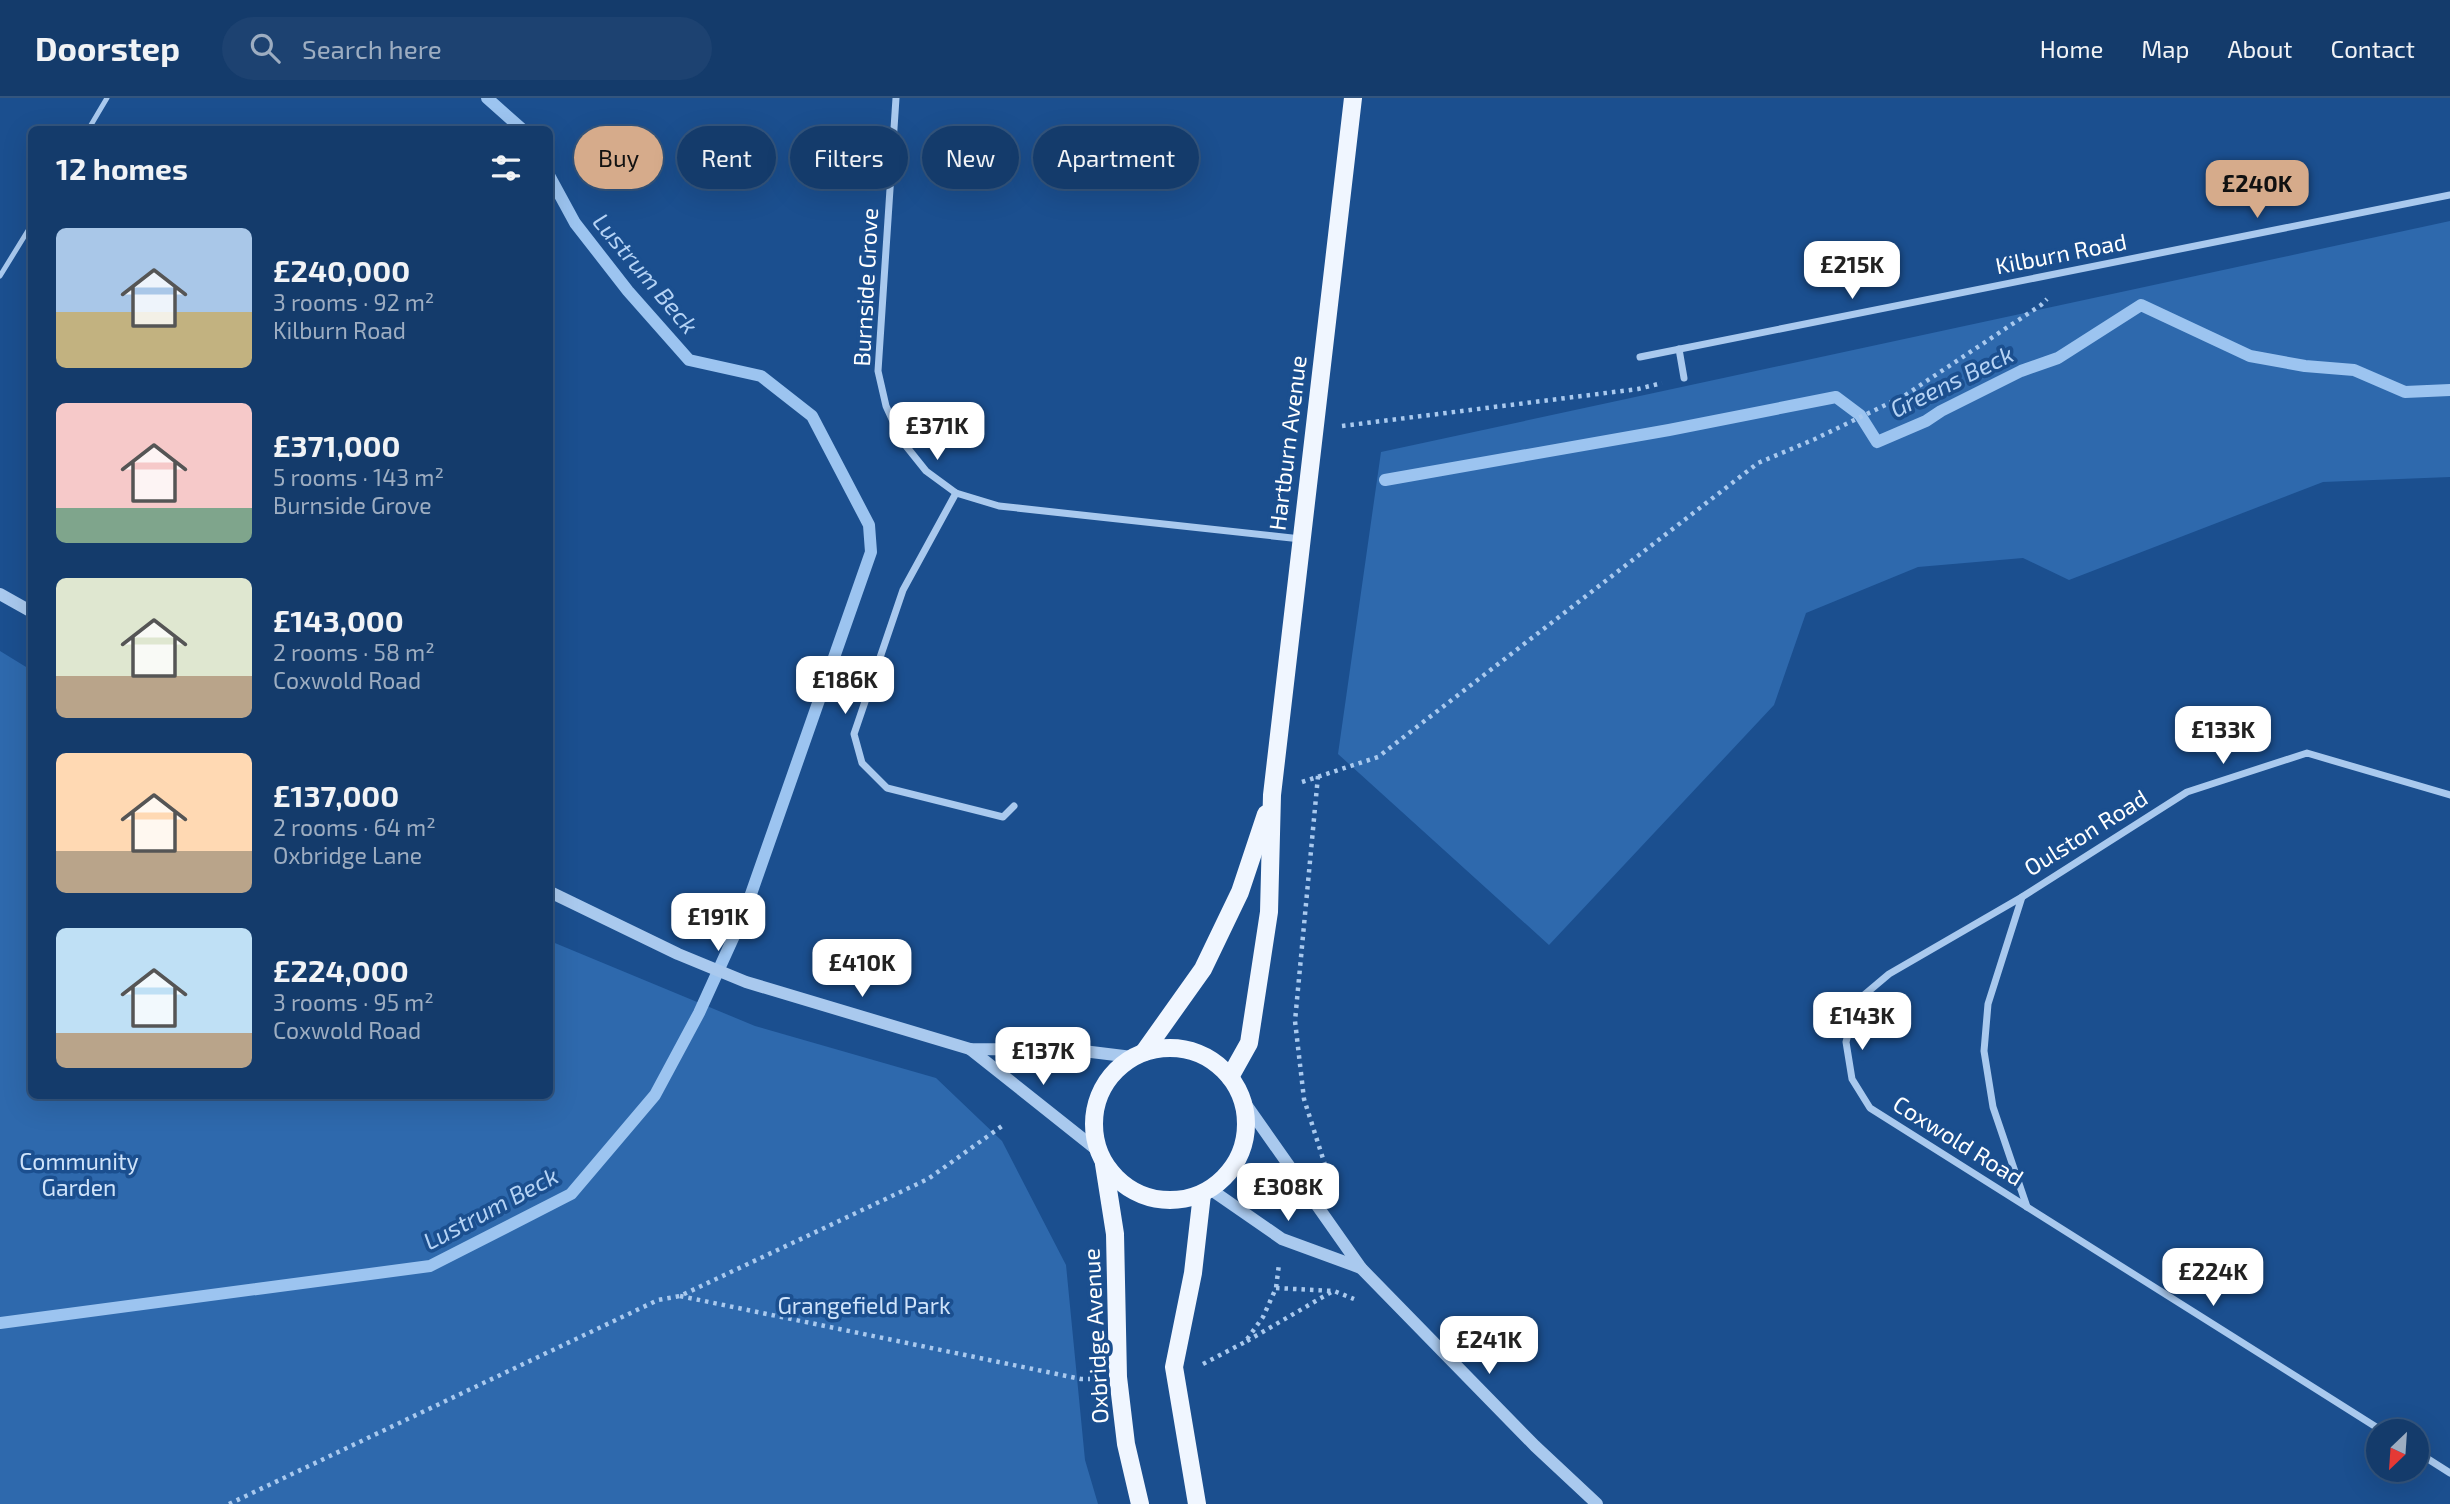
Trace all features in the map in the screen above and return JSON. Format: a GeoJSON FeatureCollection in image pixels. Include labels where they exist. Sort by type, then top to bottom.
{"type":"FeatureCollection","features":[{"type":"Feature","properties":{"kind":"main road","name":"Hartburn Avenue"},"geometry":{"type":"LineString","coordinates":[[1230,1077],[1249,1043],[1269,912],[1272,794],[1353,98]]}},
{"type":"Feature","properties":{"kind":"main road","name":"Hartburn Avenue"},"geometry":{"type":"LineString","coordinates":[[1138,1054],[1208,958],[1240,892],[1272,794]]}},
{"type":"Feature","properties":{"kind":"main road"},"geometry":{"type":"LineString","coordinates":[[1167,1048],[1191,1050],[1212,1061],[1230,1077],[1240,1096],[1246,1125],[1240,1153],[1224,1177],[1206,1191],[1165,1201],[1142,1194],[1130,1190],[1100,1157],[1093,1115],[1105,1082],[1138,1054],[1167,1048]]}},
{"type":"Feature","properties":{"kind":"main road","name":"Oxbridge Avenue"},"geometry":{"type":"LineString","coordinates":[[1100,1157],[1115,1234],[1118,1377],[1126,1444],[1140,1504]]}},
{"type":"Feature","properties":{"kind":"main road"},"geometry":{"type":"LineString","coordinates":[[1197,1504],[1174,1367],[1206,1191]]}},
{"type":"Feature","properties":{"kind":"street","name":"Burnside Grove"},"geometry":{"type":"LineString","coordinates":[[896,98],[878,371],[886,406],[902,441],[926,471],[956,493],[999,506],[1302,539]]}},
{"type":"Feature","properties":{"kind":"street","name":"Kilburn Road"},"geometry":{"type":"LineString","coordinates":[[1640,357],[2450,195]]}},
{"type":"Feature","properties":{"kind":"street"},"geometry":{"type":"LineString","coordinates":[[1679,349],[1684,378]]}},
{"type":"Feature","properties":{"kind":"street"},"geometry":{"type":"LineString","coordinates":[[956,493],[903,590],[854,734],[862,763],[887,788],[1003,817],[1014,806]]}},
{"type":"Feature","properties":{"kind":"street"},"geometry":{"type":"LineString","coordinates":[[0,594],[28,610]]}},
{"type":"Feature","properties":{"kind":"street","name":"Oulston Road"},"geometry":{"type":"LineString","coordinates":[[2022,897],[2187,792],[2307,753],[2450,795]]}},
{"type":"Feature","properties":{"kind":"street"},"geometry":{"type":"LineString","coordinates":[[553,893],[678,954],[746,982],[970,1048],[1138,1054]]}},
{"type":"Feature","properties":{"kind":"street","name":"Coxwold Road"},"geometry":{"type":"LineString","coordinates":[[2022,897],[1988,1004],[1984,1051],[1993,1107],[2027,1208]]}},
{"type":"Feature","properties":{"kind":"street","name":"Coxwold Road"},"geometry":{"type":"LineString","coordinates":[[2022,897],[1889,974],[1857,1001],[1846,1042],[1852,1079],[1870,1108],[2366,1421]]}},
{"type":"Feature","properties":{"kind":"street"},"geometry":{"type":"LineString","coordinates":[[970,1048],[1100,1157]]}},
{"type":"Feature","properties":{"kind":"street"},"geometry":{"type":"LineString","coordinates":[[1240,1096],[1361,1268],[1535,1446],[1597,1504]]}},
{"type":"Feature","properties":{"kind":"street"},"geometry":{"type":"LineString","coordinates":[[1206,1191],[1282,1239],[1361,1268]]}},
{"type":"Feature","properties":{"kind":"street"},"geometry":{"type":"LineString","coordinates":[[2429,1460],[2450,1473]]}},
{"type":"Feature","properties":{"kind":"lane"},"geometry":{"type":"LineString","coordinates":[[90,126],[107,98]]}},
{"type":"Feature","properties":{"kind":"lane"},"geometry":{"type":"LineString","coordinates":[[0,276],[28,230]]}},
{"type":"Feature","properties":{"kind":"path"},"geometry":{"type":"LineString","coordinates":[[1318,776],[1378,757],[1758,463],[1904,396],[2041,305]]}},
{"type":"Feature","properties":{"kind":"path"},"geometry":{"type":"LineString","coordinates":[[1315,429],[1637,389],[1684,378]]}},
{"type":"Feature","properties":{"kind":"path"},"geometry":{"type":"LineString","coordinates":[[229,1504],[658,1300],[680,1296],[928,1179],[1002,1126]]}},
{"type":"Feature","properties":{"kind":"path"},"geometry":{"type":"LineString","coordinates":[[1276,1288],[1334,1291],[1349,1298],[1396,1305]]}},
{"type":"Feature","properties":{"kind":"path"},"geometry":{"type":"LineString","coordinates":[[1245,1342],[1334,1291]]}},
{"type":"Feature","properties":{"kind":"green space"},"geometry":{"type":"Polygon","coordinates":[[[2450,221],[2450,477],[2323,482],[2069,580],[2023,558],[1918,567],[1806,613],[1774,705],[1549,945],[1338,754],[1381,452],[2450,221]]]}},
{"type":"Feature","properties":{"kind":"green space"},"geometry":{"type":"Polygon","coordinates":[[[0,651],[28,668],[28,1099],[553,1099],[553,942],[755,1026],[936,1078],[1002,1141],[1066,1265],[1085,1460],[1098,1504],[0,1504],[0,651]]]}},
{"type":"Feature","properties":{"kind":"waterway","name":"Lustrum Beck"},"geometry":{"type":"LineString","coordinates":[[487,98],[518,126]]}},
{"type":"Feature","properties":{"kind":"waterway","name":"Lustrum Beck"},"geometry":{"type":"LineString","coordinates":[[0,1323],[430,1266],[571,1194],[655,1095],[699,1013],[744,914],[871,552],[869,525],[812,416],[761,376],[689,360],[628,291],[575,223],[553,183]]}},
{"type":"Feature","properties":{"kind":"waterway","name":"Greens Beck"},"geometry":{"type":"LineString","coordinates":[[1385,480],[1669,430],[1836,397],[1860,415],[1877,442],[1926,421],[2021,371],[2058,358],[2141,305],[2250,356],[2305,366],[2354,370],[2405,392],[2450,390]]}},
{"type":"Feature","properties":{"kind":"park label","name":"Community Garden"},"geometry":{"type":"Point","coordinates":[79,1175]}},
{"type":"Feature","properties":{"kind":"park label","name":"Grangefield Park"},"geometry":{"type":"Point","coordinates":[864,1306]}}]}
